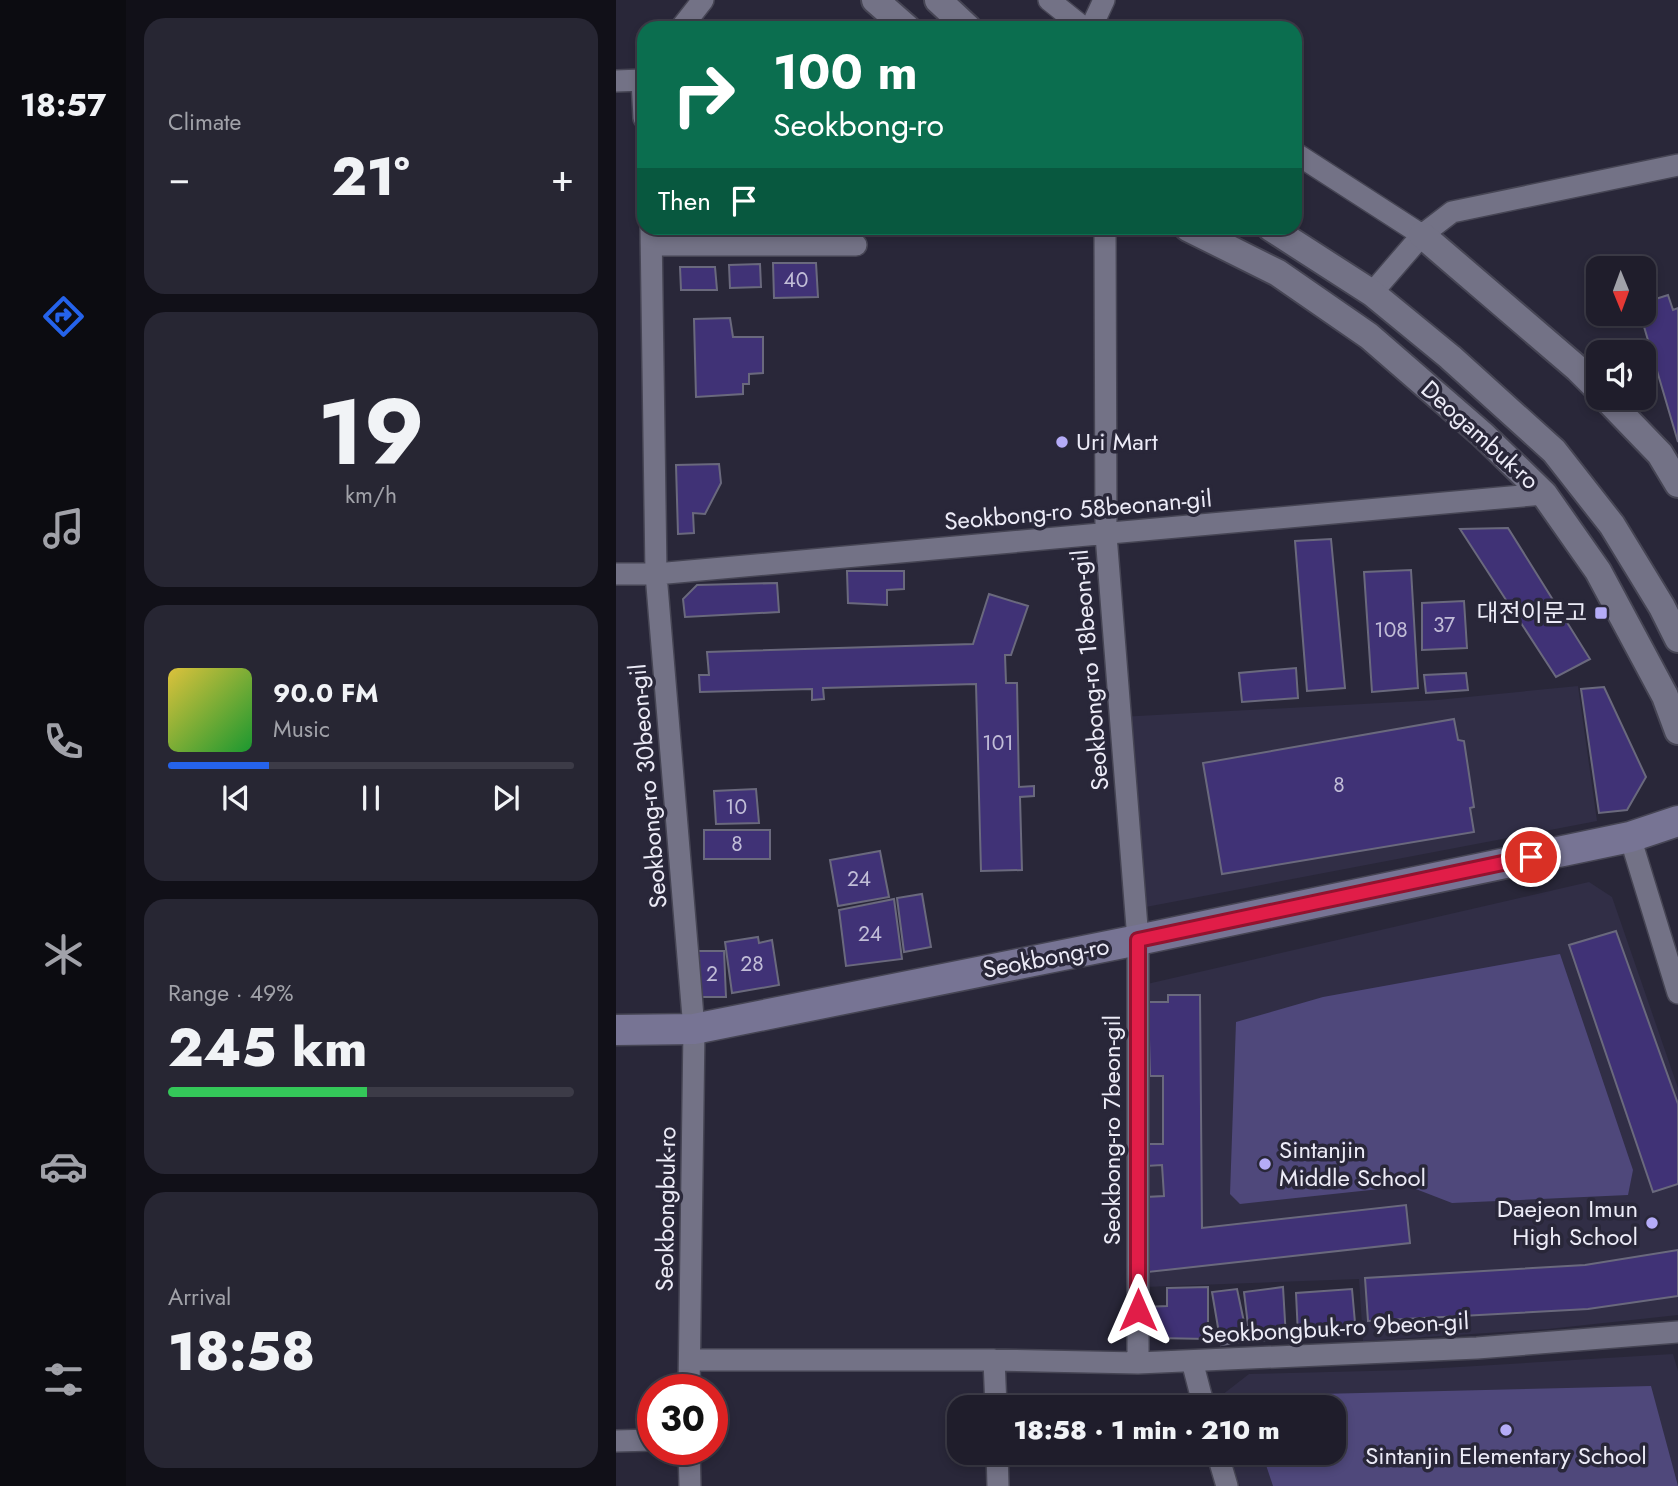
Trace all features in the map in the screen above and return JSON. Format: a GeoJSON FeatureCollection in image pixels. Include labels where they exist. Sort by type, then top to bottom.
{"type":"FeatureCollection","features":[{"type":"Feature","properties":{"kind":"main road","name":"Seokbong-ro"},"geometry":{"type":"LineString","coordinates":[[616,1030],[694,1029],[1630,837],[1678,821]]}},
{"type":"Feature","properties":{"kind":"street"},"geometry":{"type":"LineString","coordinates":[[686,21],[703,0]]}},
{"type":"Feature","properties":{"kind":"street"},"geometry":{"type":"LineString","coordinates":[[875,0],[899,21]]}},
{"type":"Feature","properties":{"kind":"street"},"geometry":{"type":"LineString","coordinates":[[938,0],[960,21]]}},
{"type":"Feature","properties":{"kind":"street"},"geometry":{"type":"LineString","coordinates":[[1049,0],[1075,21]]}},
{"type":"Feature","properties":{"kind":"street"},"geometry":{"type":"LineString","coordinates":[[1094,21],[1104,0]]}},
{"type":"Feature","properties":{"kind":"street"},"geometry":{"type":"LineString","coordinates":[[616,81],[637,79]]}},
{"type":"Feature","properties":{"kind":"street"},"geometry":{"type":"LineString","coordinates":[[1302,158],[1422,235],[1586,377]]}},
{"type":"Feature","properties":{"kind":"street"},"geometry":{"type":"LineString","coordinates":[[1372,293],[1422,235],[1451,212],[1678,165]]}},
{"type":"Feature","properties":{"kind":"street","name":"Seokbong-ro 18beon-gil"},"geometry":{"type":"LineString","coordinates":[[1105,235],[1106,535],[1138,940]]}},
{"type":"Feature","properties":{"kind":"street","name":"Deogambuk-ro"},"geometry":{"type":"LineString","coordinates":[[1202,235],[1278,273],[1369,336],[1483,435],[1544,494],[1598,571],[1665,696],[1678,731]]}},
{"type":"Feature","properties":{"kind":"street","name":"Deogambuk-ro"},"geometry":{"type":"LineString","coordinates":[[1282,235],[1372,293],[1450,357],[1554,451],[1612,525],[1662,607],[1678,639]]}},
{"type":"Feature","properties":{"kind":"street","name":"Seokbong-ro 30beon-gil"},"geometry":{"type":"LineString","coordinates":[[694,1029],[656,574],[651,236],[856,245]]}},
{"type":"Feature","properties":{"kind":"street"},"geometry":{"type":"LineString","coordinates":[[1618,410],[1660,454],[1678,484]]}},
{"type":"Feature","properties":{"kind":"street","name":"Seokbong-ro 58beonan-gil"},"geometry":{"type":"LineString","coordinates":[[616,574],[656,574],[1544,494]]}},
{"type":"Feature","properties":{"kind":"street"},"geometry":{"type":"LineString","coordinates":[[1630,837],[1678,993]]}},
{"type":"Feature","properties":{"kind":"street","name":"Seokbong-ro 7beon-gil"},"geometry":{"type":"LineString","coordinates":[[1138,940],[1138,1363]]}},
{"type":"Feature","properties":{"kind":"street","name":"Seokbongbuk-ro"},"geometry":{"type":"LineString","coordinates":[[690,1374],[694,1029]]}},
{"type":"Feature","properties":{"kind":"street","name":"Seokbongbuk-ro 9beon-gil"},"geometry":{"type":"LineString","coordinates":[[690,1360],[1138,1363],[1477,1348],[1678,1332]]}},
{"type":"Feature","properties":{"kind":"street"},"geometry":{"type":"LineString","coordinates":[[995,1360],[996,1395]]}},
{"type":"Feature","properties":{"kind":"street"},"geometry":{"type":"LineString","coordinates":[[1192,1361],[1202,1395]]}},
{"type":"Feature","properties":{"kind":"street"},"geometry":{"type":"LineString","coordinates":[[616,1441],[637,1440]]}},
{"type":"Feature","properties":{"kind":"street"},"geometry":{"type":"LineString","coordinates":[[689,1465],[690,1486]]}},
{"type":"Feature","properties":{"kind":"street"},"geometry":{"type":"LineString","coordinates":[[997,1465],[998,1486]]}},
{"type":"Feature","properties":{"kind":"street"},"geometry":{"type":"LineString","coordinates":[[1221,1465],[1227,1486]]}},
{"type":"Feature","properties":{"kind":"shaded area"},"geometry":{"type":"Polygon","coordinates":[[[1578,686],[1597,821],[1130,910],[1119,717],[1437,700],[1578,686]]]}},
{"type":"Feature","properties":{"kind":"shaded area"},"geometry":{"type":"Polygon","coordinates":[[[1589,882],[1612,897],[1678,1088],[1678,1315],[1548,1329],[1363,1341],[1359,1279],[1144,1287],[1134,987],[1589,882]]]}},
{"type":"Feature","properties":{"kind":"shaded area"},"geometry":{"type":"Polygon","coordinates":[[[1560,954],[1633,1170],[1628,1195],[1452,1203],[1408,1186],[1240,1204],[1230,1194],[1236,1022],[1323,997],[1560,954]]]}},
{"type":"Feature","properties":{"kind":"shaded area","name":"Sintanjin Elementary School"},"geometry":{"type":"Polygon","coordinates":[[[1673,1354],[1678,1371],[1678,1486],[1240,1486],[1233,1465],[1346,1465],[1346,1395],[1222,1395],[1249,1374],[1409,1370],[1673,1354]]]}},
{"type":"Feature","properties":{"kind":"shaded area","name":"Sintanjin Elementary School"},"geometry":{"type":"Polygon","coordinates":[[[1651,1386],[1678,1486],[1273,1486],[1266,1465],[1346,1465],[1346,1395],[1278,1395],[1651,1386]]]}},
{"type":"Feature","properties":{"kind":"building"},"geometry":{"type":"Polygon","coordinates":[[[773,263],[816,263],[818,297],[774,298],[773,263]]]}},
{"type":"Feature","properties":{"kind":"building"},"geometry":{"type":"Polygon","coordinates":[[[760,264],[761,287],[730,288],[729,265],[760,264]]]}},
{"type":"Feature","properties":{"kind":"building"},"geometry":{"type":"Polygon","coordinates":[[[680,267],[715,267],[717,290],[681,290],[680,267]]]}},
{"type":"Feature","properties":{"kind":"building"},"geometry":{"type":"Polygon","coordinates":[[[1668,295],[1673,310],[1678,308],[1678,442],[1656,367],[1656,340],[1648,340],[1644,326],[1656,326],[1656,299],[1668,295]]]}},
{"type":"Feature","properties":{"kind":"building"},"geometry":{"type":"Polygon","coordinates":[[[730,318],[733,337],[763,337],[763,373],[749,374],[749,384],[743,384],[743,394],[696,397],[694,319],[730,318]]]}},
{"type":"Feature","properties":{"kind":"building"},"geometry":{"type":"Polygon","coordinates":[[[719,464],[721,483],[705,514],[693,513],[694,533],[678,534],[676,465],[719,464]]]}},
{"type":"Feature","properties":{"kind":"building"},"geometry":{"type":"Polygon","coordinates":[[[1508,528],[1590,659],[1556,677],[1460,529],[1508,528]]]}},
{"type":"Feature","properties":{"kind":"building"},"geometry":{"type":"Polygon","coordinates":[[[1331,539],[1345,688],[1307,691],[1295,541],[1331,539]]]}},
{"type":"Feature","properties":{"kind":"building"},"geometry":{"type":"Polygon","coordinates":[[[1411,570],[1418,688],[1372,692],[1364,572],[1411,570]]]}},
{"type":"Feature","properties":{"kind":"building"},"geometry":{"type":"Polygon","coordinates":[[[847,571],[904,571],[904,589],[887,590],[887,605],[848,603],[847,571]]]}},
{"type":"Feature","properties":{"kind":"building"},"geometry":{"type":"Polygon","coordinates":[[[777,583],[779,612],[685,617],[683,599],[697,585],[777,583]]]}},
{"type":"Feature","properties":{"kind":"building"},"geometry":{"type":"Polygon","coordinates":[[[989,594],[1028,606],[1011,655],[1005,655],[1006,683],[1017,683],[1019,787],[1034,786],[1034,796],[1020,797],[1022,870],[981,871],[976,684],[823,688],[824,699],[812,700],[812,689],[700,692],[699,675],[709,675],[707,652],[973,644],[989,594]]]}},
{"type":"Feature","properties":{"kind":"building"},"geometry":{"type":"Polygon","coordinates":[[[1464,601],[1467,648],[1422,650],[1422,603],[1464,601]]]}},
{"type":"Feature","properties":{"kind":"building"},"geometry":{"type":"Polygon","coordinates":[[[1296,668],[1298,698],[1242,702],[1239,673],[1296,668]]]}},
{"type":"Feature","properties":{"kind":"building"},"geometry":{"type":"Polygon","coordinates":[[[1466,673],[1468,690],[1426,693],[1424,675],[1466,673]]]}},
{"type":"Feature","properties":{"kind":"building"},"geometry":{"type":"Polygon","coordinates":[[[1604,687],[1646,777],[1627,810],[1599,813],[1581,689],[1604,687]]]}},
{"type":"Feature","properties":{"kind":"building"},"geometry":{"type":"Polygon","coordinates":[[[1454,719],[1458,740],[1464,741],[1474,807],[1470,808],[1474,832],[1222,874],[1203,763],[1454,719]]]}},
{"type":"Feature","properties":{"kind":"building"},"geometry":{"type":"Polygon","coordinates":[[[756,789],[759,823],[716,824],[714,791],[756,789]]]}},
{"type":"Feature","properties":{"kind":"building"},"geometry":{"type":"Polygon","coordinates":[[[704,830],[770,830],[770,859],[704,859],[704,830]]]}},
{"type":"Feature","properties":{"kind":"building"},"geometry":{"type":"Polygon","coordinates":[[[880,851],[889,897],[838,906],[830,860],[880,851]]]}},
{"type":"Feature","properties":{"kind":"building"},"geometry":{"type":"Polygon","coordinates":[[[922,894],[931,947],[904,952],[897,898],[922,894]]]}},
{"type":"Feature","properties":{"kind":"building"},"geometry":{"type":"Polygon","coordinates":[[[894,899],[902,959],[846,966],[839,910],[894,899]]]}},
{"type":"Feature","properties":{"kind":"building"},"geometry":{"type":"Polygon","coordinates":[[[1616,931],[1678,1104],[1678,1184],[1653,1192],[1569,945],[1616,931]]]}},
{"type":"Feature","properties":{"kind":"building"},"geometry":{"type":"Polygon","coordinates":[[[758,937],[759,943],[772,940],[779,985],[732,993],[725,942],[758,937]]]}},
{"type":"Feature","properties":{"kind":"building"},"geometry":{"type":"Polygon","coordinates":[[[697,951],[724,951],[726,997],[699,997],[697,951]]]}},
{"type":"Feature","properties":{"kind":"building"},"geometry":{"type":"Polygon","coordinates":[[[1168,995],[1200,995],[1202,1228],[1406,1205],[1410,1243],[1148,1272],[1146,1197],[1164,1196],[1162,1165],[1146,1166],[1145,1144],[1163,1144],[1163,1076],[1150,1076],[1148,1002],[1168,1002],[1168,995]]]}},
{"type":"Feature","properties":{"kind":"building"},"geometry":{"type":"Polygon","coordinates":[[[1678,1250],[1678,1296],[1588,1309],[1368,1321],[1365,1278],[1585,1265],[1678,1250]]]}},
{"type":"Feature","properties":{"kind":"building"},"geometry":{"type":"Polygon","coordinates":[[[1208,1287],[1208,1339],[1156,1338],[1145,1323],[1144,1307],[1167,1306],[1167,1288],[1208,1287]]]}},
{"type":"Feature","properties":{"kind":"building"},"geometry":{"type":"Polygon","coordinates":[[[1283,1287],[1286,1338],[1250,1342],[1244,1292],[1283,1287]]]}},
{"type":"Feature","properties":{"kind":"building"},"geometry":{"type":"Polygon","coordinates":[[[1237,1289],[1248,1341],[1221,1345],[1212,1292],[1237,1289]]]}},
{"type":"Feature","properties":{"kind":"building"},"geometry":{"type":"Polygon","coordinates":[[[1352,1289],[1356,1334],[1298,1335],[1296,1293],[1352,1289]]]}},
{"type":"Feature","properties":{"kind":"place","name":"Uri Mart"},"geometry":{"type":"Point","coordinates":[1062,442]}},
{"type":"Feature","properties":{"kind":"place","name":"대전이문고"},"geometry":{"type":"Point","coordinates":[1601,613]}},
{"type":"Feature","properties":{"kind":"place","name":"Sintanjin Middle School"},"geometry":{"type":"Point","coordinates":[1265,1164]}},
{"type":"Feature","properties":{"kind":"place","name":"Daejeon Imun High School"},"geometry":{"type":"Point","coordinates":[1652,1223]}},
{"type":"Feature","properties":{"kind":"place","name":"Sintanjin Elementary School"},"geometry":{"type":"Point","coordinates":[1506,1430]}},
{"type":"Feature","properties":{"kind":"route"},"geometry":{"type":"LineString","coordinates":[[1138,1310],[1138,940],[1531,857]]}}]}
